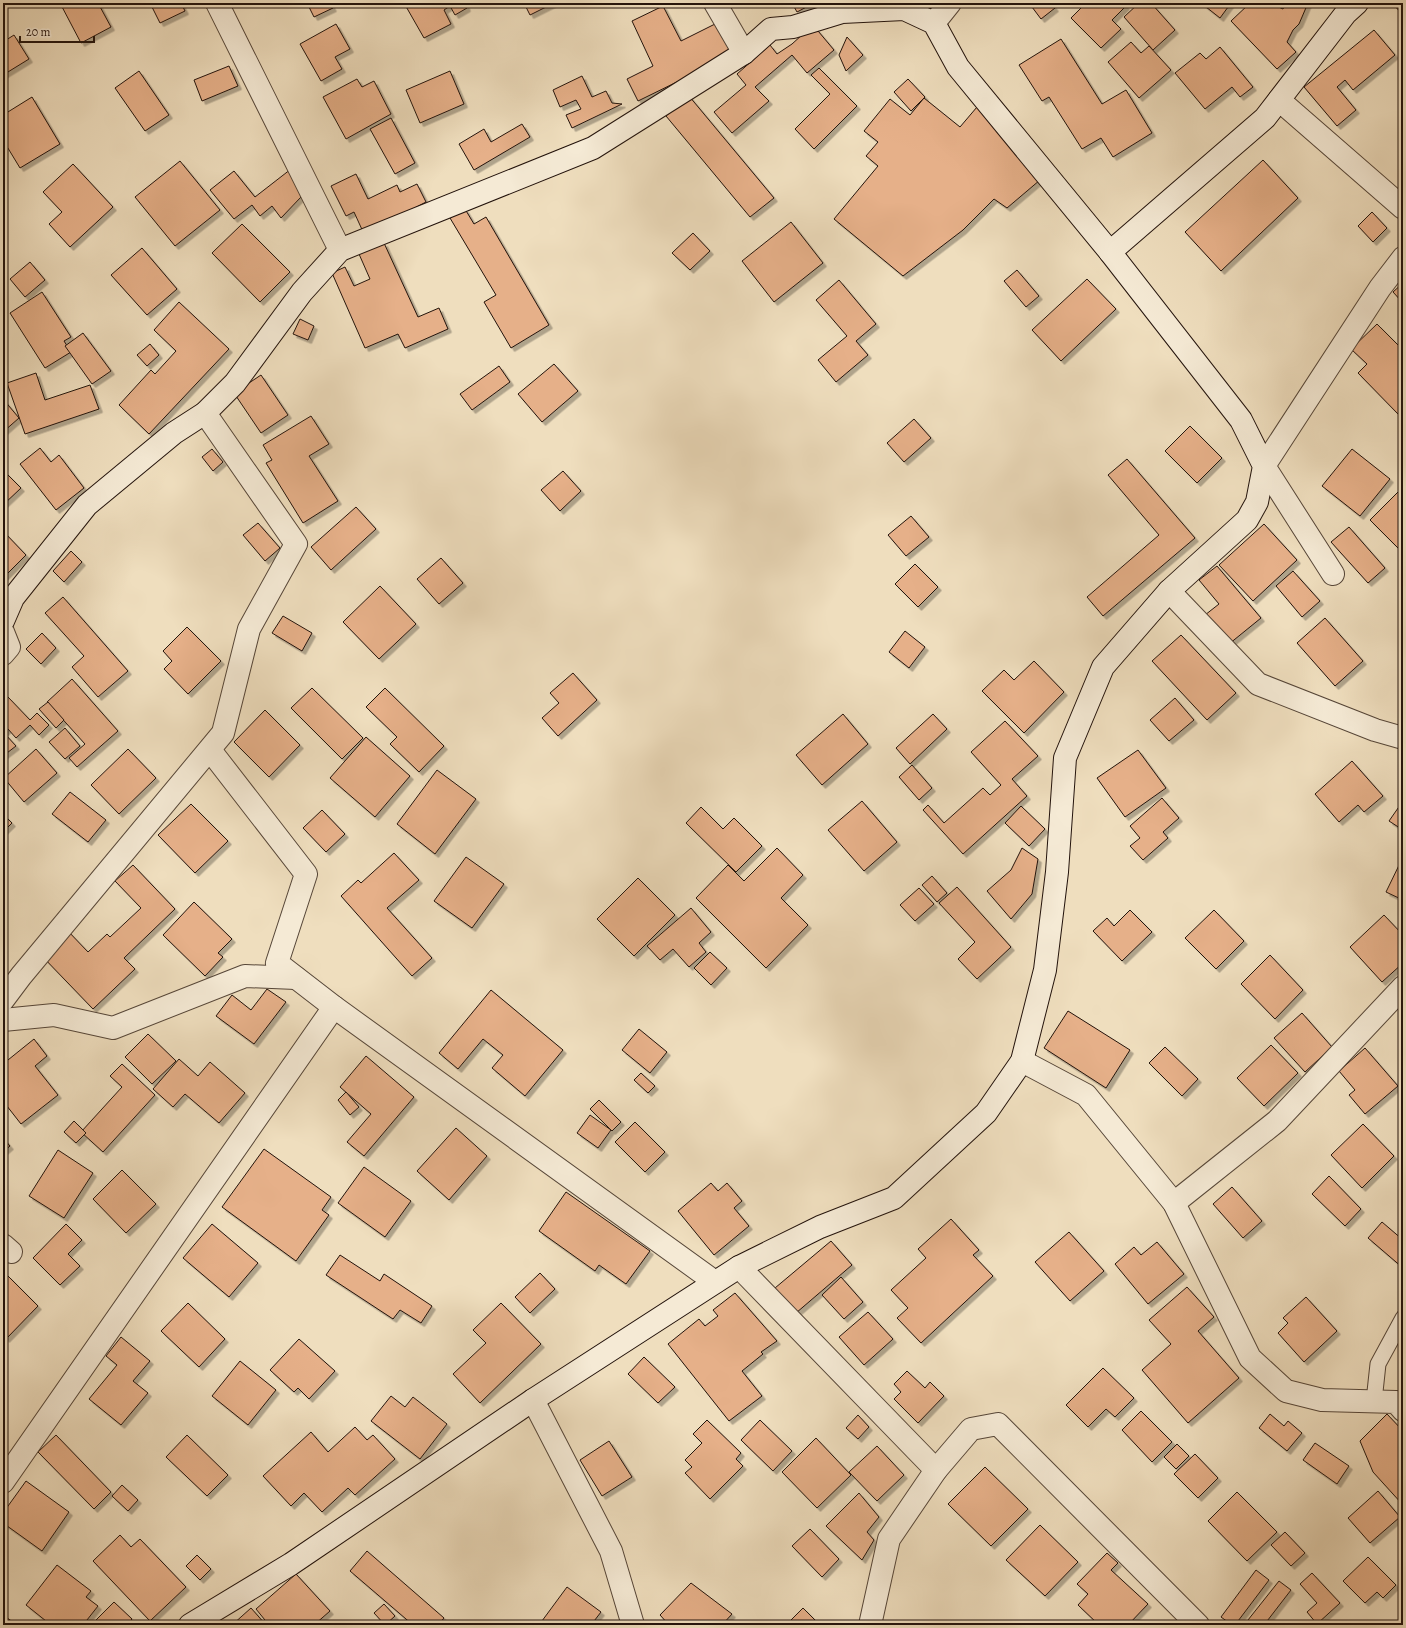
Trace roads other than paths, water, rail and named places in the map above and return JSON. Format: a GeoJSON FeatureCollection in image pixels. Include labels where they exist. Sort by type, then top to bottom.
{"type":"FeatureCollection","features":[{"type":"Feature","properties":{"kind":"street"},"geometry":{"type":"LineString","coordinates":[[217,3],[340,250]]}},
{"type":"Feature","properties":{"kind":"street"},"geometry":{"type":"LineString","coordinates":[[715,3],[744,53]]}},
{"type":"Feature","properties":{"kind":"street"},"geometry":{"type":"LineString","coordinates":[[934,23],[950,3]]}},
{"type":"Feature","properties":{"kind":"street"},"geometry":{"type":"LineString","coordinates":[[1110,252],[1265,118],[1346,13],[1357,3]]}},
{"type":"Feature","properties":{"kind":"street"},"geometry":{"type":"LineString","coordinates":[[3,621],[14,598],[87,505],[174,433],[205,413],[235,383],[302,292],[340,250],[593,148],[744,53],[771,29],[793,27],[842,12],[904,9],[934,23],[958,67],[1110,252],[1241,420],[1264,466],[1333,574]]}},
{"type":"Feature","properties":{"kind":"street"},"geometry":{"type":"LineString","coordinates":[[1279,100],[1403,208]]}},
{"type":"Feature","properties":{"kind":"street"},"geometry":{"type":"LineString","coordinates":[[190,1625],[291,1564],[533,1400],[739,1267],[820,1227],[894,1198],[986,1113],[1022,1061],[1045,970],[1057,872],[1065,758],[1103,667],[1169,591],[1247,520],[1257,502],[1264,466],[1380,288],[1403,258]]}},
{"type":"Feature","properties":{"kind":"street"},"geometry":{"type":"LineString","coordinates":[[3,1000],[21,976],[224,733],[249,629],[296,544],[205,413]]}},
{"type":"Feature","properties":{"kind":"street"},"geometry":{"type":"LineString","coordinates":[[1169,591],[1258,684],[1375,730],[1403,738]]}},
{"type":"Feature","properties":{"kind":"street"},"geometry":{"type":"LineString","coordinates":[[3,632],[9,647],[3,654]]}},
{"type":"Feature","properties":{"kind":"street"},"geometry":{"type":"LineString","coordinates":[[210,750],[306,874],[277,963],[334,1007],[715,1282]]}},
{"type":"Feature","properties":{"kind":"street"},"geometry":{"type":"LineString","coordinates":[[3,1020],[54,1015],[113,1028],[245,976],[296,978]]}},
{"type":"Feature","properties":{"kind":"street"},"geometry":{"type":"LineString","coordinates":[[1174,1203],[1277,1121],[1403,987]]}},
{"type":"Feature","properties":{"kind":"street"},"geometry":{"type":"LineString","coordinates":[[3,1482],[334,1007]]}},
{"type":"Feature","properties":{"kind":"street"},"geometry":{"type":"LineString","coordinates":[[1022,1061],[1086,1095],[1174,1203],[1250,1358],[1286,1391],[1322,1400],[1396,1402],[1403,1410]]}},
{"type":"Feature","properties":{"kind":"street"},"geometry":{"type":"LineString","coordinates":[[739,1267],[936,1470]]}},
{"type":"Feature","properties":{"kind":"street"},"geometry":{"type":"LineString","coordinates":[[533,1400],[611,1551],[633,1625]]}},
{"type":"Feature","properties":{"kind":"street"},"geometry":{"type":"LineString","coordinates":[[870,1625],[889,1539],[936,1470],[971,1429],[998,1424],[1198,1625]]}},
{"type":"Feature","properties":{"kind":"lane"},"geometry":{"type":"LineString","coordinates":[[1374,1401],[1378,1364],[1403,1318]]}}]}
